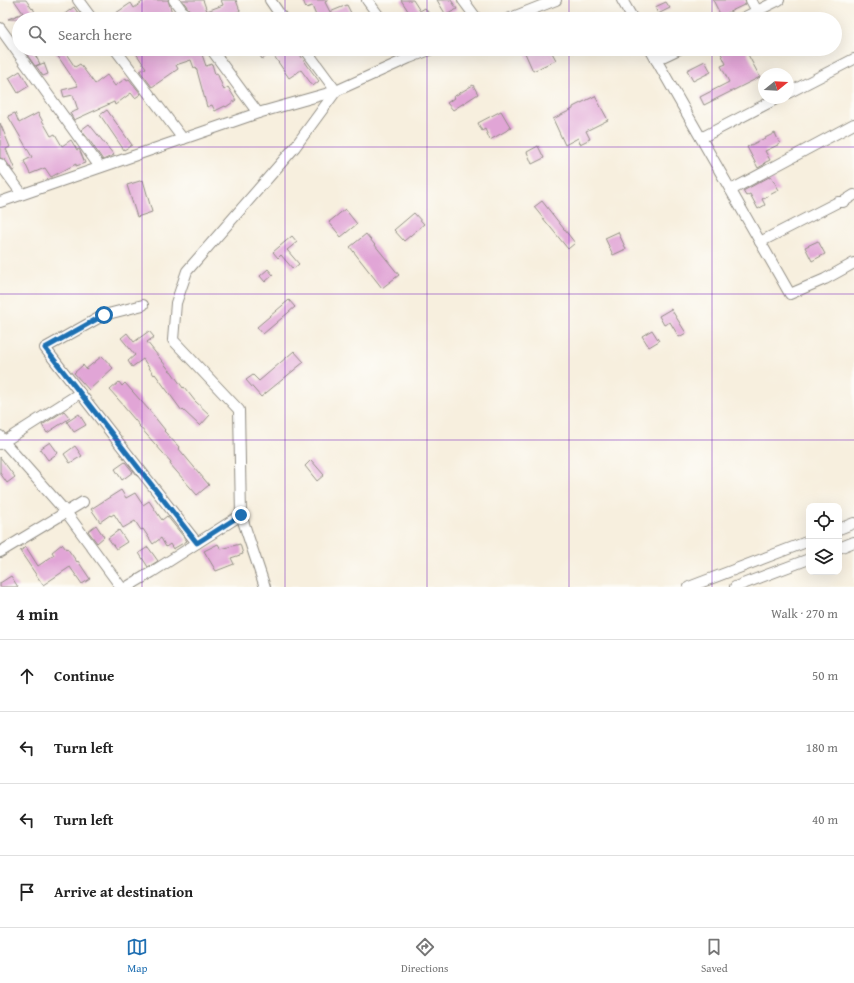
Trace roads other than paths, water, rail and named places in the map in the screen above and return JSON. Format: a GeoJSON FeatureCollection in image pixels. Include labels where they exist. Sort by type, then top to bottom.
{"type":"FeatureCollection","features":[{"type":"Feature","properties":{"kind":"street"},"geometry":{"type":"LineString","coordinates":[[78,0],[87,12]]}},
{"type":"Feature","properties":{"kind":"street"},"geometry":{"type":"LineString","coordinates":[[174,0],[183,12]]}},
{"type":"Feature","properties":{"kind":"street"},"geometry":{"type":"LineString","coordinates":[[270,0],[278,12]]}},
{"type":"Feature","properties":{"kind":"street"},"geometry":{"type":"LineString","coordinates":[[367,0],[376,12]]}},
{"type":"Feature","properties":{"kind":"street"},"geometry":{"type":"LineString","coordinates":[[463,0],[472,12]]}},
{"type":"Feature","properties":{"kind":"street"},"geometry":{"type":"LineString","coordinates":[[526,12],[556,0]]}},
{"type":"Feature","properties":{"kind":"street"},"geometry":{"type":"LineString","coordinates":[[622,0],[629,12]]}},
{"type":"Feature","properties":{"kind":"street"},"geometry":{"type":"LineString","coordinates":[[751,0],[757,11],[780,0]]}},
{"type":"Feature","properties":{"kind":"street"},"geometry":{"type":"LineString","coordinates":[[0,28],[12,45]]}},
{"type":"Feature","properties":{"kind":"street"},"geometry":{"type":"LineString","coordinates":[[20,56],[100,167]]}},
{"type":"Feature","properties":{"kind":"street"},"geometry":{"type":"LineString","coordinates":[[120,56],[183,139]]}},
{"type":"Feature","properties":{"kind":"street"},"geometry":{"type":"LineString","coordinates":[[215,56],[258,113]]}},
{"type":"Feature","properties":{"kind":"street"},"geometry":{"type":"LineString","coordinates":[[310,56],[336,91]]}},
{"type":"Feature","properties":{"kind":"street"},"geometry":{"type":"LineString","coordinates":[[0,202],[258,113],[336,91],[414,56]]}},
{"type":"Feature","properties":{"kind":"street"},"geometry":{"type":"LineString","coordinates":[[654,56],[790,294],[825,279],[854,262]]}},
{"type":"Feature","properties":{"kind":"street"},"geometry":{"type":"LineString","coordinates":[[656,60],[664,56]]}},
{"type":"Feature","properties":{"kind":"street"},"geometry":{"type":"LineString","coordinates":[[794,90],[854,59]]}},
{"type":"Feature","properties":{"kind":"street"},"geometry":{"type":"LineString","coordinates":[[265,587],[241,515],[239,410],[173,340],[176,303],[188,271],[295,147],[336,91]]}},
{"type":"Feature","properties":{"kind":"street"},"geometry":{"type":"LineString","coordinates":[[701,138],[766,104]]}},
{"type":"Feature","properties":{"kind":"street"},"geometry":{"type":"LineString","coordinates":[[731,190],[854,124]]}},
{"type":"Feature","properties":{"kind":"street"},"geometry":{"type":"LineString","coordinates":[[0,164],[22,194]]}},
{"type":"Feature","properties":{"kind":"street"},"geometry":{"type":"LineString","coordinates":[[760,242],[854,195]]}},
{"type":"Feature","properties":{"kind":"street"},"geometry":{"type":"LineString","coordinates":[[143,305],[104,315],[45,348],[197,543]]}},
{"type":"Feature","properties":{"kind":"street"},"geometry":{"type":"LineString","coordinates":[[80,393],[1,441],[66,512],[121,587]]}},
{"type":"Feature","properties":{"kind":"street"},"geometry":{"type":"LineString","coordinates":[[0,552],[83,502]]}},
{"type":"Feature","properties":{"kind":"street"},"geometry":{"type":"LineString","coordinates":[[127,587],[241,515]]}},
{"type":"Feature","properties":{"kind":"street"},"geometry":{"type":"LineString","coordinates":[[842,528],[854,523]]}},
{"type":"Feature","properties":{"kind":"street"},"geometry":{"type":"LineString","coordinates":[[690,587],[806,542]]}},
{"type":"Feature","properties":{"kind":"street"},"geometry":{"type":"LineString","coordinates":[[842,547],[854,542]]}},
{"type":"Feature","properties":{"kind":"street"},"geometry":{"type":"LineString","coordinates":[[735,587],[806,560]]}}]}
